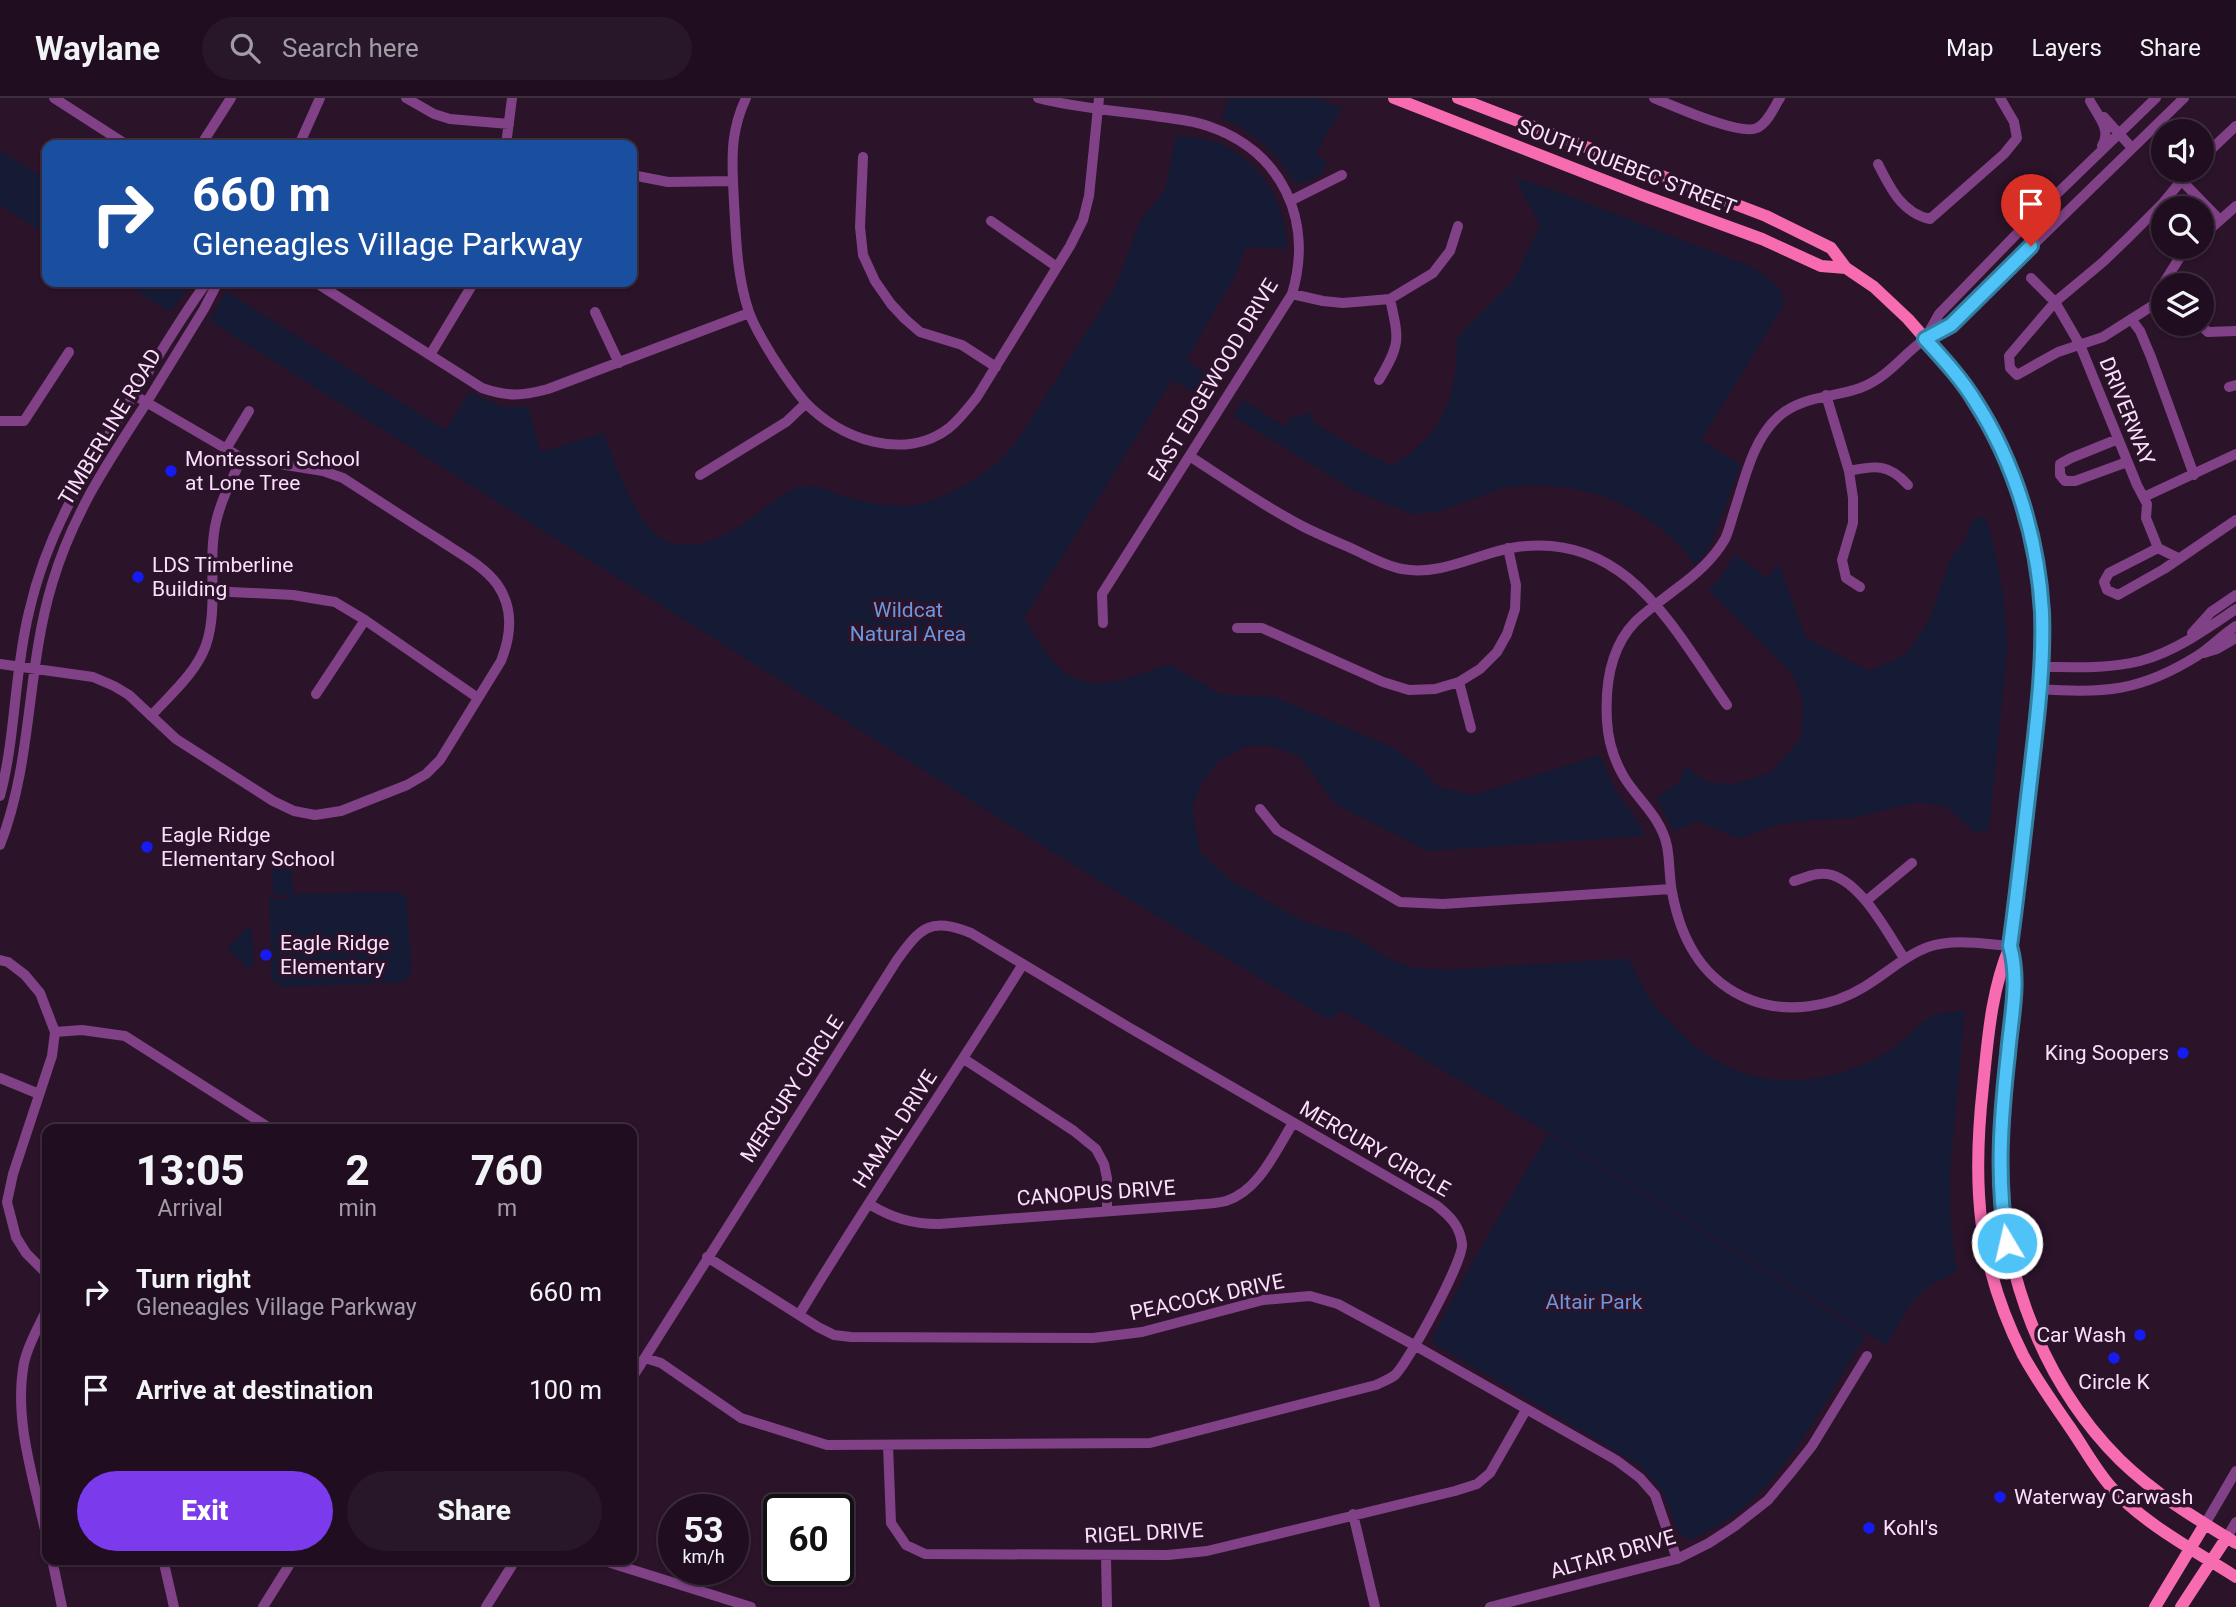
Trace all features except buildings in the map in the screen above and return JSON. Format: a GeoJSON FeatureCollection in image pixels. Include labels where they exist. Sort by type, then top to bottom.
{"type":"FeatureCollection","features":[{"type":"Feature","properties":{"kind":"main road","name":"SOUTH QUEBEC STREET"},"geometry":{"type":"LineString","coordinates":[[1394,98],[1762,239],[1821,266],[1846,268]]}},
{"type":"Feature","properties":{"kind":"main road","name":"SOUTH QUEBEC STREET"},"geometry":{"type":"LineString","coordinates":[[1458,98],[1766,216],[1830,248],[1846,268],[1888,299],[1951,368],[1975,401],[1998,442],[2016,484],[2038,570],[2042,613],[2041,667],[2010,946],[1998,975],[1992,1007],[1978,1144],[1978,1202],[1983,1239],[1994,1287],[2023,1355],[2111,1487],[2190,1548],[2236,1577]]}},
{"type":"Feature","properties":{"kind":"main road","name":"SOUTH QUEBEC STREET"},"geometry":{"type":"LineString","coordinates":[[2010,946],[2015,972],[2015,999],[2002,1117],[2000,1184],[2005,1232],[2021,1294],[2046,1356],[2070,1397],[2097,1433],[2146,1483],[2173,1504],[2231,1540]]}},
{"type":"Feature","properties":{"kind":"main road"},"geometry":{"type":"LineString","coordinates":[[2155,1607],[2205,1524]]}},
{"type":"Feature","properties":{"kind":"main road"},"geometry":{"type":"LineString","coordinates":[[2181,1607],[2211,1561],[2231,1540]]}},
{"type":"Feature","properties":{"kind":"street"},"geometry":{"type":"LineString","coordinates":[[54,98],[119,140]]}},
{"type":"Feature","properties":{"kind":"street"},"geometry":{"type":"LineString","coordinates":[[204,140],[231,98]]}},
{"type":"Feature","properties":{"kind":"street"},"geometry":{"type":"LineString","coordinates":[[301,140],[320,98]]}},
{"type":"Feature","properties":{"kind":"street"},"geometry":{"type":"LineString","coordinates":[[406,98],[434,114],[450,119],[509,124]]}},
{"type":"Feature","properties":{"kind":"street"},"geometry":{"type":"LineString","coordinates":[[507,140],[512,98]]}},
{"type":"Feature","properties":{"kind":"street"},"geometry":{"type":"LineString","coordinates":[[746,98],[733,140],[733,181],[737,254],[749,313],[762,340],[806,402],[833,425],[855,436],[886,445],[906,446],[947,430],[964,415],[1057,267],[1083,220],[1089,196],[1098,103]]}},
{"type":"Feature","properties":{"kind":"street","name":"EAST EDGEWOOD DRIVE"},"geometry":{"type":"LineString","coordinates":[[1038,98],[1098,103],[1208,125],[1230,135],[1266,163],[1292,200],[1298,225],[1298,276],[1292,294],[1102,594],[1103,623]]}},
{"type":"Feature","properties":{"kind":"street"},"geometry":{"type":"LineString","coordinates":[[1654,98],[1730,127],[1745,130],[1757,128],[1765,122],[1780,98]]}},
{"type":"Feature","properties":{"kind":"street"},"geometry":{"type":"LineString","coordinates":[[1878,164],[1890,188],[1905,207],[1918,216],[1930,219],[2004,154],[2017,138],[2014,122],[2000,98]]}},
{"type":"Feature","properties":{"kind":"street"},"geometry":{"type":"LineString","coordinates":[[1925,339],[1939,314],[2034,216],[2156,98]]}},
{"type":"Feature","properties":{"kind":"street"},"geometry":{"type":"LineString","coordinates":[[2010,946],[1944,943],[1928,947],[1904,958],[1865,986],[1830,1003],[1773,1006],[1732,990],[1711,974],[1693,954],[1680,930],[1671,889],[1666,843],[1660,824],[1624,776],[1612,750],[1607,723],[1608,672],[1633,624],[1712,559],[1726,537],[1751,459],[1762,435],[1779,416],[1801,402],[1856,389],[1872,382],[1896,366],[1925,339],[1951,325],[2184,98]]}},
{"type":"Feature","properties":{"kind":"street"},"geometry":{"type":"LineString","coordinates":[[2089,99],[2132,148]]}},
{"type":"Feature","properties":{"kind":"street"},"geometry":{"type":"LineString","coordinates":[[2084,168],[2106,139],[2106,129],[2089,99]]}},
{"type":"Feature","properties":{"kind":"street"},"geometry":{"type":"LineString","coordinates":[[2214,147],[2236,126]]}},
{"type":"Feature","properties":{"kind":"street"},"geometry":{"type":"LineString","coordinates":[[863,157],[860,227],[863,255],[875,281],[891,304],[920,332],[962,345],[996,368]]}},
{"type":"Feature","properties":{"kind":"street"},"geometry":{"type":"LineString","coordinates":[[637,176],[668,183],[733,181]]}},
{"type":"Feature","properties":{"kind":"street"},"geometry":{"type":"LineString","coordinates":[[1292,200],[1342,176]]}},
{"type":"Feature","properties":{"kind":"street"},"geometry":{"type":"LineString","coordinates":[[2151,306],[2103,337],[2058,352],[2017,375],[2010,369],[2009,356],[2055,302],[2112,253],[2163,203],[2179,182]]}},
{"type":"Feature","properties":{"kind":"street"},"geometry":{"type":"LineString","coordinates":[[2183,182],[2220,220]]}},
{"type":"Feature","properties":{"kind":"street"},"geometry":{"type":"LineString","coordinates":[[2214,225],[2236,206]]}},
{"type":"Feature","properties":{"kind":"street"},"geometry":{"type":"LineString","coordinates":[[991,221],[1057,267]]}},
{"type":"Feature","properties":{"kind":"street"},"geometry":{"type":"LineString","coordinates":[[1292,294],[1343,303],[1390,299],[1433,273],[1450,251],[1458,226]]}},
{"type":"Feature","properties":{"kind":"street","name":"DRIVERWAY"},"geometry":{"type":"LineString","coordinates":[[2031,278],[2055,302],[2080,345],[2127,462],[2147,504],[2146,517],[2158,548]]}},
{"type":"Feature","properties":{"kind":"street","name":"TIMBERLINE ROAD"},"geometry":{"type":"LineString","coordinates":[[0,796],[12,736],[28,613],[51,540],[73,493],[172,332],[204,287]]}},
{"type":"Feature","properties":{"kind":"street","name":"TIMBERLINE ROAD"},"geometry":{"type":"LineString","coordinates":[[0,845],[13,807],[23,762],[34,669],[52,585],[72,526],[215,287]]}},
{"type":"Feature","properties":{"kind":"street"},"geometry":{"type":"LineString","coordinates":[[323,287],[482,388],[502,395],[524,395],[548,390],[749,313]]}},
{"type":"Feature","properties":{"kind":"street"},"geometry":{"type":"LineString","coordinates":[[430,355],[471,287]]}},
{"type":"Feature","properties":{"kind":"street"},"geometry":{"type":"LineString","coordinates":[[1380,380],[1395,354],[1398,337],[1390,299]]}},
{"type":"Feature","properties":{"kind":"street"},"geometry":{"type":"LineString","coordinates":[[595,312],[619,363]]}},
{"type":"Feature","properties":{"kind":"street"},"geometry":{"type":"LineString","coordinates":[[2131,319],[2140,331],[2151,356],[2194,475]]}},
{"type":"Feature","properties":{"kind":"street"},"geometry":{"type":"LineString","coordinates":[[2214,332],[2236,331]]}},
{"type":"Feature","properties":{"kind":"street"},"geometry":{"type":"LineString","coordinates":[[0,421],[24,421],[69,352]]}},
{"type":"Feature","properties":{"kind":"street"},"geometry":{"type":"LineString","coordinates":[[1826,395],[1849,471],[1853,498],[1853,523],[1842,560],[1846,578],[1860,587]]}},
{"type":"Feature","properties":{"kind":"street"},"geometry":{"type":"LineString","coordinates":[[0,664],[93,677],[103,681],[130,695],[176,739],[273,801],[294,811],[315,815],[341,811],[407,785],[426,774],[440,760],[491,680],[508,644],[510,621],[506,602],[497,584],[466,557],[343,478],[323,471],[242,458],[134,396]]}},
{"type":"Feature","properties":{"kind":"street"},"geometry":{"type":"LineString","coordinates":[[700,474],[786,422],[806,402]]}},
{"type":"Feature","properties":{"kind":"street"},"geometry":{"type":"LineString","coordinates":[[226,449],[248,411]]}},
{"type":"Feature","properties":{"kind":"street"},"geometry":{"type":"LineString","coordinates":[[2118,439],[2071,457],[2060,464],[2060,475],[2065,481],[2074,481],[2127,462]]}},
{"type":"Feature","properties":{"kind":"street"},"geometry":{"type":"LineString","coordinates":[[2144,497],[2236,454]]}},
{"type":"Feature","properties":{"kind":"street"},"geometry":{"type":"LineString","coordinates":[[1191,457],[1303,526],[1401,569],[1441,569],[1508,548],[1536,545],[1561,546],[1601,559],[1619,570],[1657,604],[1727,705]]}},
{"type":"Feature","properties":{"kind":"street"},"geometry":{"type":"LineString","coordinates":[[151,716],[186,679],[206,645],[210,628],[215,523],[242,458]]}},
{"type":"Feature","properties":{"kind":"street"},"geometry":{"type":"LineString","coordinates":[[1849,471],[1882,466],[1898,474],[1908,485]]}},
{"type":"Feature","properties":{"kind":"street"},"geometry":{"type":"LineString","coordinates":[[2178,558],[2158,548],[2109,573],[2104,582],[2107,590],[2118,595],[2164,569],[2236,520]]}},
{"type":"Feature","properties":{"kind":"street"},"geometry":{"type":"LineString","coordinates":[[1237,628],[1262,628],[1383,682],[1409,690],[1435,689],[1459,682],[1480,669],[1497,652],[1507,634],[1515,609],[1516,585],[1508,548]]}},
{"type":"Feature","properties":{"kind":"street"},"geometry":{"type":"LineString","coordinates":[[211,592],[321,598],[335,602],[478,698]]}},
{"type":"Feature","properties":{"kind":"street"},"geometry":{"type":"LineString","coordinates":[[2189,637],[2211,612],[2236,595]]}},
{"type":"Feature","properties":{"kind":"street"},"geometry":{"type":"LineString","coordinates":[[2041,667],[2101,666],[2153,657],[2236,609]]}},
{"type":"Feature","properties":{"kind":"street"},"geometry":{"type":"LineString","coordinates":[[316,694],[365,620]]}},
{"type":"Feature","properties":{"kind":"street"},"geometry":{"type":"LineString","coordinates":[[2040,689],[2094,692],[2126,688],[2162,675],[2200,654],[2236,626]]}},
{"type":"Feature","properties":{"kind":"street"},"geometry":{"type":"LineString","coordinates":[[2200,654],[2217,649],[2236,638]]}},
{"type":"Feature","properties":{"kind":"street"},"geometry":{"type":"LineString","coordinates":[[1459,682],[1471,728]]}},
{"type":"Feature","properties":{"kind":"street"},"geometry":{"type":"LineString","coordinates":[[1260,809],[1277,830],[1400,902],[1443,904],[1671,889]]}},
{"type":"Feature","properties":{"kind":"street"},"geometry":{"type":"LineString","coordinates":[[1866,901],[1912,863]]}},
{"type":"Feature","properties":{"kind":"street"},"geometry":{"type":"LineString","coordinates":[[1794,881],[1817,874],[1832,875],[1850,885],[1866,901],[1904,958]]}},
{"type":"Feature","properties":{"kind":"street","name":"MERCURY CIRCLE"},"geometry":{"type":"LineString","coordinates":[[937,924],[954,926],[1023,964],[1436,1205],[1452,1217],[1460,1232],[1463,1248],[1459,1261],[1396,1374],[1376,1385],[1150,1443],[827,1445],[741,1418],[661,1363],[645,1357],[916,934],[937,924]]}},
{"type":"Feature","properties":{"kind":"street"},"geometry":{"type":"LineString","coordinates":[[0,960],[8,962],[25,975],[40,993],[55,1032],[52,1056],[4,1202],[16,1237],[26,1253],[42,1269]]}},
{"type":"Feature","properties":{"kind":"street","name":"HAMAL DRIVE"},"geometry":{"type":"LineString","coordinates":[[799,1315],[839,1248],[964,1059],[1023,964]]}},
{"type":"Feature","properties":{"kind":"street"},"geometry":{"type":"LineString","coordinates":[[55,1032],[82,1030],[125,1037],[263,1124]]}},
{"type":"Feature","properties":{"kind":"street"},"geometry":{"type":"LineString","coordinates":[[964,1059],[1074,1131],[1096,1149],[1104,1164],[1107,1178],[1107,1212]]}},
{"type":"Feature","properties":{"kind":"street"},"geometry":{"type":"LineString","coordinates":[[0,1078],[39,1094]]}},
{"type":"Feature","properties":{"kind":"street","name":"CANOPUS DRIVE"},"geometry":{"type":"LineString","coordinates":[[869,1204],[886,1215],[919,1224],[1107,1212],[1227,1200],[1254,1183],[1293,1123]]}},
{"type":"Feature","properties":{"kind":"street","name":"PEACOCK DRIVE"},"geometry":{"type":"LineString","coordinates":[[707,1257],[834,1335],[851,1337],[1093,1338],[1142,1332],[1263,1300],[1310,1296],[1338,1304],[1616,1460],[1640,1478],[1655,1495],[1677,1559]]}},
{"type":"Feature","properties":{"kind":"street"},"geometry":{"type":"LineString","coordinates":[[42,1318],[24,1363],[21,1402],[25,1438],[42,1516]]}},
{"type":"Feature","properties":{"kind":"street","name":"ALTAIR DRIVE"},"geometry":{"type":"LineString","coordinates":[[1490,1607],[1677,1559],[1709,1543],[1768,1500],[1812,1446],[1867,1356]]}},
{"type":"Feature","properties":{"kind":"street"},"geometry":{"type":"LineString","coordinates":[[637,1370],[645,1357]]}},
{"type":"Feature","properties":{"kind":"street","name":"RIGEL DRIVE"},"geometry":{"type":"LineString","coordinates":[[888,1445],[891,1523],[906,1545],[925,1554],[1168,1555],[1206,1550],[1455,1491],[1477,1483],[1490,1473],[1526,1410]]}},
{"type":"Feature","properties":{"kind":"street"},"geometry":{"type":"LineString","coordinates":[[2205,1524],[2236,1471]]}},
{"type":"Feature","properties":{"kind":"street"},"geometry":{"type":"LineString","coordinates":[[1353,1514],[1375,1607]]}},
{"type":"Feature","properties":{"kind":"street"},"geometry":{"type":"LineString","coordinates":[[2231,1540],[2236,1522]]}},
{"type":"Feature","properties":{"kind":"street"},"geometry":{"type":"LineString","coordinates":[[1106,1556],[1107,1607]]}},
{"type":"Feature","properties":{"kind":"street"},"geometry":{"type":"LineString","coordinates":[[53,1565],[62,1607]]}},
{"type":"Feature","properties":{"kind":"street"},"geometry":{"type":"LineString","coordinates":[[164,1565],[174,1607]]}},
{"type":"Feature","properties":{"kind":"street"},"geometry":{"type":"LineString","coordinates":[[262,1607],[289,1565]]}},
{"type":"Feature","properties":{"kind":"street"},"geometry":{"type":"LineString","coordinates":[[486,1607],[512,1565]]}},
{"type":"Feature","properties":{"kind":"street"},"geometry":{"type":"LineString","coordinates":[[617,1565],[751,1607]]}},
{"type":"Feature","properties":{"kind":"street"},"geometry":{"type":"LineString","coordinates":[[694,1589],[695,1585]]}},
{"type":"Feature","properties":{"kind":"green space"},"geometry":{"type":"Polygon","coordinates":[[[1229,98],[1315,98],[1342,108],[1316,153],[1327,163],[1320,176],[1298,184],[1265,145],[1221,118],[1229,98]]]}},
{"type":"Feature","properties":{"kind":"green space","name":"Wildcat Natural Area"},"geometry":{"type":"Polygon","coordinates":[[[1176,135],[1205,139],[1226,147],[1255,168],[1275,197],[1282,213],[1287,249],[1246,247],[1235,276],[1186,360],[1221,385],[1210,402],[1172,380],[1024,618],[1049,657],[1072,677],[1085,682],[1113,682],[1169,664],[1220,694],[1274,697],[1392,747],[1422,769],[1438,787],[1473,795],[1600,755],[1612,785],[1641,826],[1644,836],[1428,851],[1335,804],[1299,756],[1268,745],[1245,747],[1220,760],[1201,783],[1192,808],[1200,852],[1230,880],[1304,922],[1349,934],[1392,960],[1410,967],[1448,970],[1628,958],[1651,1001],[1691,1043],[1738,1071],[1763,1078],[1816,1078],[1844,1071],[1873,1060],[1894,1048],[1928,1018],[1941,1013],[1965,1010],[1950,1171],[1951,1227],[1957,1272],[1930,1285],[1911,1303],[1886,1345],[1547,1132],[1341,1010],[1329,1020],[1099,881],[210,321],[226,291],[445,430],[469,392],[503,407],[528,407],[541,452],[604,433],[636,510],[656,535],[671,543],[696,544],[718,538],[740,526],[785,493],[804,486],[874,503],[912,505],[938,498],[976,478],[997,463],[1015,444],[1115,287],[1141,219],[1165,190],[1176,135]]]}},
{"type":"Feature","properties":{"kind":"green space"},"geometry":{"type":"Polygon","coordinates":[[[0,150],[42,177],[42,232],[0,205],[0,150]]]}},
{"type":"Feature","properties":{"kind":"green space"},"geometry":{"type":"Polygon","coordinates":[[[1515,178],[1548,188],[1744,264],[1759,271],[1780,288],[1784,305],[1701,440],[1741,465],[1711,544],[1695,565],[1683,549],[1659,527],[1629,507],[1600,495],[1569,488],[1537,485],[1505,487],[1438,512],[1413,514],[1355,491],[1233,416],[1243,400],[1284,426],[1292,417],[1310,413],[1315,424],[1359,450],[1392,465],[1425,441],[1436,427],[1450,396],[1457,338],[1514,280],[1540,225],[1515,178]]]}},
{"type":"Feature","properties":{"kind":"green space"},"geometry":{"type":"Polygon","coordinates":[[[130,287],[189,287],[170,312],[130,287]]]}},
{"type":"Feature","properties":{"kind":"green space"},"geometry":{"type":"Polygon","coordinates":[[[1985,516],[2001,583],[2007,652],[1989,830],[1975,833],[1946,806],[1917,802],[1852,818],[1779,824],[1739,839],[1698,821],[1674,831],[1656,798],[1679,782],[1685,766],[1707,782],[1733,784],[1770,773],[1801,738],[1803,700],[1791,672],[1708,590],[1720,578],[1735,554],[1767,578],[1778,563],[1806,638],[1869,671],[1905,655],[1929,621],[1951,557],[1966,539],[1972,520],[1985,516]]]}},
{"type":"Feature","properties":{"kind":"green space"},"geometry":{"type":"Polygon","coordinates":[[[271,852],[291,852],[293,894],[399,892],[406,897],[412,971],[405,982],[283,987],[272,980],[269,897],[285,900],[291,895],[273,895],[271,852]]]}},
{"type":"Feature","properties":{"kind":"green space"},"geometry":{"type":"Polygon","coordinates":[[[247,927],[252,929],[254,964],[250,969],[227,949],[247,927]]]}},
{"type":"Feature","properties":{"kind":"green space","name":"Altair Park"},"geometry":{"type":"Polygon","coordinates":[[[1548,1134],[1866,1335],[1813,1423],[1767,1485],[1737,1513],[1691,1540],[1680,1535],[1662,1491],[1639,1465],[1434,1344],[1433,1337],[1470,1266],[1548,1134]]]}},
{"type":"Feature","properties":{"kind":"place","name":"Montessori School at Lone Tree"},"geometry":{"type":"Point","coordinates":[171,471]}},
{"type":"Feature","properties":{"kind":"place","name":"LDS Timberline Building"},"geometry":{"type":"Point","coordinates":[138,577]}},
{"type":"Feature","properties":{"kind":"place","name":"Eagle Ridge Elementary School"},"geometry":{"type":"Point","coordinates":[147,847]}},
{"type":"Feature","properties":{"kind":"place","name":"Eagle Ridge Elementary"},"geometry":{"type":"Point","coordinates":[266,955]}},
{"type":"Feature","properties":{"kind":"place","name":"King Soopers"},"geometry":{"type":"Point","coordinates":[2183,1053]}},
{"type":"Feature","properties":{"kind":"place","name":"Car Wash"},"geometry":{"type":"Point","coordinates":[2140,1335]}},
{"type":"Feature","properties":{"kind":"place","name":"Circle K"},"geometry":{"type":"Point","coordinates":[2114,1358]}},
{"type":"Feature","properties":{"kind":"place","name":"Waterway Carwash"},"geometry":{"type":"Point","coordinates":[2000,1497]}},
{"type":"Feature","properties":{"kind":"place","name":"Kohl's"},"geometry":{"type":"Point","coordinates":[1869,1528]}},
{"type":"Feature","properties":{"kind":"route"},"geometry":{"type":"LineString","coordinates":[[2007,1243],[2001,1196],[2000,1146],[2015,999],[2015,972],[2010,946],[2040,689],[2040,589],[2034,548],[2007,461],[1975,401],[1925,339],[1951,325],[2031,246]]}}]}
